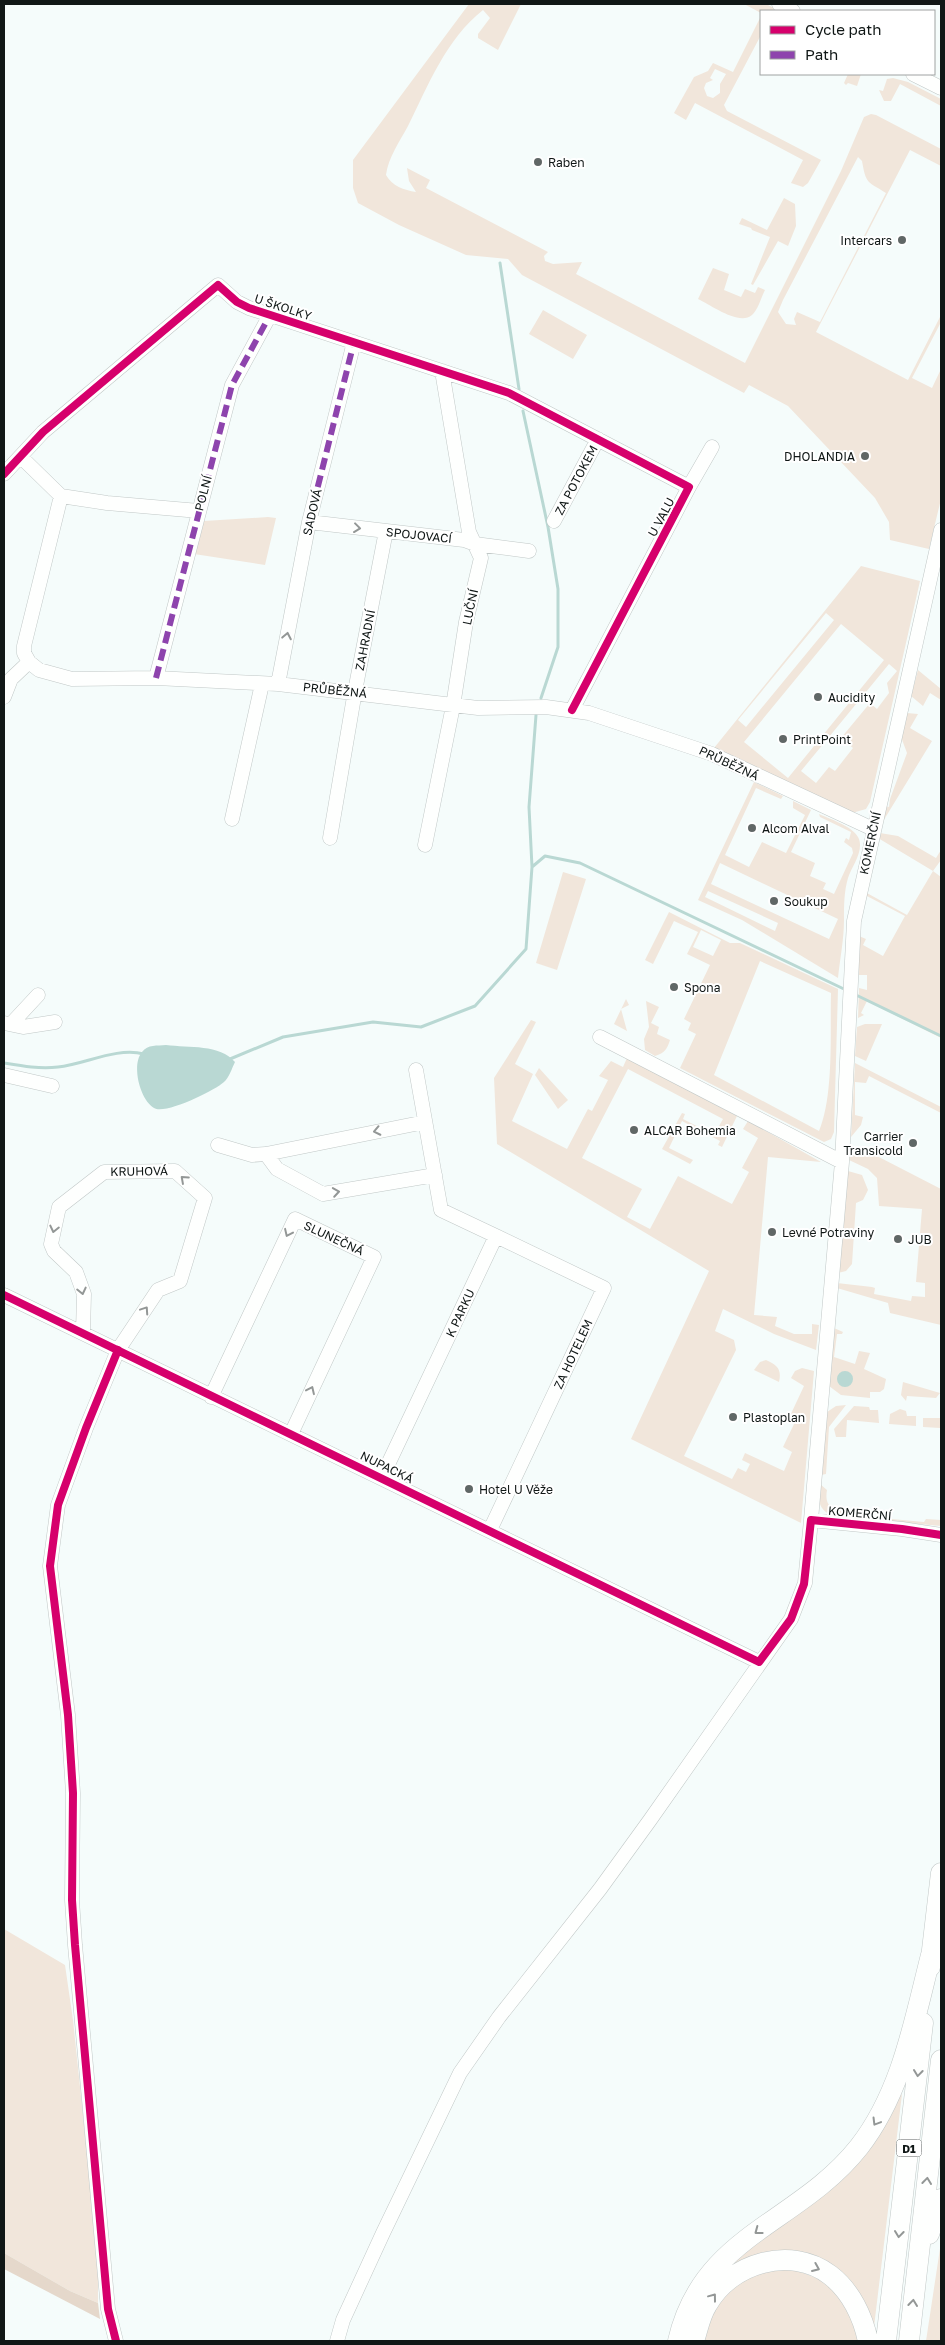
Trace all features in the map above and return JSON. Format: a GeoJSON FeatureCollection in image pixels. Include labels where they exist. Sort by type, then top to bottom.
{"type":"FeatureCollection","features":[{"type":"Feature","properties":{"kind":"highway","name":"D1"},"geometry":{"type":"LineString","coordinates":[[886,2341],[941,1873]]}},
{"type":"Feature","properties":{"kind":"highway"},"geometry":{"type":"LineString","coordinates":[[678,2341],[688,2307],[711,2271],[760,2229],[826,2181],[859,2148],[874,2127],[898,2079],[931,1955]]}},
{"type":"Feature","properties":{"kind":"highway","name":"D1"},"geometry":{"type":"LineString","coordinates":[[909,2341],[941,2060]]}},
{"type":"Feature","properties":{"kind":"highway"},"geometry":{"type":"LineString","coordinates":[[918,2264],[941,2199]]}},
{"type":"Feature","properties":{"kind":"highway"},"geometry":{"type":"LineString","coordinates":[[694,2341],[700,2318],[707,2304],[728,2280],[757,2264],[781,2261],[810,2265],[840,2284],[853,2300],[868,2341]]}},
{"type":"Feature","properties":{"kind":"street"},"geometry":{"type":"LineString","coordinates":[[779,4],[791,10]]}},
{"type":"Feature","properties":{"kind":"street"},"geometry":{"type":"LineString","coordinates":[[915,75],[941,88]]}},
{"type":"Feature","properties":{"kind":"street","name":"U ŠKOLKY"},"geometry":{"type":"LineString","coordinates":[[21,457],[43,432],[218,285],[237,302],[270,315],[509,393]]}},
{"type":"Feature","properties":{"kind":"street","name":"POLNÍ"},"geometry":{"type":"LineString","coordinates":[[156,678],[232,385],[270,315]]}},
{"type":"Feature","properties":{"kind":"street","name":"SADOVÁ"},"geometry":{"type":"LineString","coordinates":[[278,684],[309,522],[354,342]]}},
{"type":"Feature","properties":{"kind":"street","name":"LUČNÍ"},"geometry":{"type":"LineString","coordinates":[[425,845],[453,706],[466,622],[481,558],[468,532],[442,371]]}},
{"type":"Feature","properties":{"kind":"street","name":"U VALU"},"geometry":{"type":"LineString","coordinates":[[509,393],[690,487]]}},
{"type":"Feature","properties":{"kind":"street","name":"ZA POTOKEM"},"geometry":{"type":"LineString","coordinates":[[554,521],[598,438]]}},
{"type":"Feature","properties":{"kind":"street","name":"U VALU"},"geometry":{"type":"LineString","coordinates":[[572,710],[712,447]]}},
{"type":"Feature","properties":{"kind":"street"},"geometry":{"type":"LineString","coordinates":[[4,474],[21,457],[61,496],[107,503],[199,511]]}},
{"type":"Feature","properties":{"kind":"street"},"geometry":{"type":"LineString","coordinates":[[4,696],[11,679],[28,662],[24,653],[24,646],[61,496]]}},
{"type":"Feature","properties":{"kind":"street","name":"SPOJOVACÍ"},"geometry":{"type":"LineString","coordinates":[[309,522],[464,540],[475,544],[529,551]]}},
{"type":"Feature","properties":{"kind":"street","name":"KOMERČNÍ"},"geometry":{"type":"LineString","coordinates":[[337,2341],[343,2320],[460,2073],[499,2017],[600,1889],[650,1820],[759,1662],[791,1619],[804,1584],[842,1162],[852,946],[857,903],[941,530]]}},
{"type":"Feature","properties":{"kind":"street","name":"ZAHRADNÍ"},"geometry":{"type":"LineString","coordinates":[[330,838],[355,692],[386,531]]}},
{"type":"Feature","properties":{"kind":"street","name":"PRŮBĚŽNÁ"},"geometry":{"type":"LineString","coordinates":[[28,662],[38,670],[72,679],[156,678],[278,684],[355,692],[453,706],[478,708],[542,707],[572,710],[705,751],[873,829]]}},
{"type":"Feature","properties":{"kind":"street"},"geometry":{"type":"LineString","coordinates":[[232,819],[262,684]]}},
{"type":"Feature","properties":{"kind":"street"},"geometry":{"type":"LineString","coordinates":[[8,1023],[38,995]]}},
{"type":"Feature","properties":{"kind":"street"},"geometry":{"type":"LineString","coordinates":[[8,1023],[23,1027],[55,1022]]}},
{"type":"Feature","properties":{"kind":"street"},"geometry":{"type":"LineString","coordinates":[[600,1037],[842,1162]]}},
{"type":"Feature","properties":{"kind":"street"},"geometry":{"type":"LineString","coordinates":[[416,1070],[441,1210],[496,1236]]}},
{"type":"Feature","properties":{"kind":"street"},"geometry":{"type":"LineString","coordinates":[[4,1075],[52,1086]]}},
{"type":"Feature","properties":{"kind":"street"},"geometry":{"type":"LineString","coordinates":[[218,1145],[252,1155],[266,1154],[425,1122]]}},
{"type":"Feature","properties":{"kind":"street"},"geometry":{"type":"LineString","coordinates":[[266,1154],[277,1169],[323,1194],[435,1175]]}},
{"type":"Feature","properties":{"kind":"street","name":"KRUHOVÁ"},"geometry":{"type":"LineString","coordinates":[[83,1332],[84,1294],[82,1287],[76,1272],[54,1251],[51,1244],[59,1207],[104,1172],[175,1171],[205,1198],[180,1281],[158,1290],[118,1350]]}},
{"type":"Feature","properties":{"kind":"street","name":"SLUNEČNÁ"},"geometry":{"type":"LineString","coordinates":[[211,1397],[295,1219],[374,1257],[291,1434]]}},
{"type":"Feature","properties":{"kind":"street","name":"K PARKU"},"geometry":{"type":"LineString","coordinates":[[382,1478],[496,1236]]}},
{"type":"Feature","properties":{"kind":"street","name":"ZA HOTELEM"},"geometry":{"type":"LineString","coordinates":[[490,1530],[604,1288],[496,1236]]}},
{"type":"Feature","properties":{"kind":"street","name":"NUPACKÁ"},"geometry":{"type":"LineString","coordinates":[[4,1295],[759,1662]]}},
{"type":"Feature","properties":{"kind":"street"},"geometry":{"type":"LineString","coordinates":[[116,2341],[108,2309],[75,1945],[72,1900],[73,1793],[68,1715],[50,1566],[58,1505],[86,1428],[118,1350]]}},
{"type":"Feature","properties":{"kind":"street","name":"KOMERČNÍ"},"geometry":{"type":"LineString","coordinates":[[811,1520],[941,1535]]}},
{"type":"Feature","properties":{"kind":"shaded area"},"geometry":{"type":"Polygon","coordinates":[[[469,4],[521,4],[498,50],[478,38],[478,34],[490,18],[483,10],[458,35],[431,79],[392,156],[386,175],[399,187],[416,192],[409,181],[407,168],[430,180],[426,188],[548,252],[544,256],[545,261],[553,264],[582,262],[576,274],[745,363],[841,171],[864,117],[871,114],[876,115],[941,149],[941,166],[910,150],[816,332],[908,380],[941,315],[941,322],[912,378],[932,388],[941,369],[941,499],[929,549],[890,540],[889,522],[875,498],[788,406],[749,385],[744,393],[522,275],[508,259],[466,255],[399,225],[358,203],[353,188],[353,160],[469,4]],[[858,157],[783,300],[778,312],[786,324],[796,325],[794,319],[797,312],[820,322],[886,193],[868,181],[862,161],[858,157]]]}},
{"type":"Feature","properties":{"kind":"shaded area"},"geometry":{"type":"Polygon","coordinates":[[[744,4],[766,4],[778,10],[760,10],[760,12],[744,4]]]}},
{"type":"Feature","properties":{"kind":"shaded area"},"geometry":{"type":"Polygon","coordinates":[[[760,18],[760,37],[724,105],[727,111],[821,160],[808,183],[803,187],[791,183],[803,160],[695,103],[686,120],[674,113],[694,77],[708,71],[713,63],[733,72],[760,18]],[[715,69],[710,78],[713,80],[706,83],[704,88],[707,96],[713,98],[720,93],[720,84],[726,74],[715,69]]]}},
{"type":"Feature","properties":{"kind":"shaded area"},"geometry":{"type":"Polygon","coordinates":[[[848,75],[861,75],[857,86],[844,83],[848,75]]]}},
{"type":"Feature","properties":{"kind":"shaded area"},"geometry":{"type":"Polygon","coordinates":[[[893,78],[908,82],[941,99],[941,106],[900,84],[891,101],[884,101],[879,90],[883,91],[887,79],[893,78]]]}},
{"type":"Feature","properties":{"kind":"shaded area"},"geometry":{"type":"Polygon","coordinates":[[[784,198],[795,204],[796,226],[788,246],[778,241],[753,285],[751,284],[770,237],[739,224],[742,218],[767,230],[784,198]]]}},
{"type":"Feature","properties":{"kind":"shaded area"},"geometry":{"type":"Polygon","coordinates":[[[713,268],[729,274],[724,290],[741,297],[745,289],[755,293],[758,287],[765,290],[758,307],[752,315],[746,318],[733,316],[717,310],[698,299],[713,268]]]}},
{"type":"Feature","properties":{"kind":"shaded area"},"geometry":{"type":"Polygon","coordinates":[[[543,310],[587,335],[573,359],[529,334],[543,310]]]}},
{"type":"Feature","properties":{"kind":"shaded area"},"geometry":{"type":"Polygon","coordinates":[[[276,518],[265,565],[194,554],[204,521],[276,518]]]}},
{"type":"Feature","properties":{"kind":"shaded area"},"geometry":{"type":"Polygon","coordinates":[[[861,566],[920,581],[870,802],[866,809],[852,813],[714,748],[861,566]],[[826,613],[738,720],[746,727],[834,620],[826,613]],[[841,624],[744,742],[788,778],[884,660],[841,624]],[[889,664],[801,771],[816,783],[829,767],[835,771],[853,748],[841,738],[870,703],[877,709],[889,693],[887,683],[897,671],[889,664]]]}},
{"type":"Feature","properties":{"kind":"shaded area"},"geometry":{"type":"Polygon","coordinates":[[[918,670],[941,689],[941,700],[930,693],[923,706],[911,696],[918,670]]]}},
{"type":"Feature","properties":{"kind":"shaded area"},"geometry":{"type":"Polygon","coordinates":[[[907,713],[918,714],[910,728],[932,741],[882,823],[885,806],[889,807],[890,799],[907,753],[901,737],[907,713]]]}},
{"type":"Feature","properties":{"kind":"shaded area"},"geometry":{"type":"Polygon","coordinates":[[[754,782],[783,796],[781,799],[756,788],[725,855],[749,867],[762,842],[786,853],[805,815],[793,808],[793,801],[811,810],[791,852],[815,863],[810,876],[826,883],[823,889],[834,894],[853,853],[852,848],[844,842],[846,838],[849,840],[851,832],[820,817],[819,814],[851,829],[860,842],[859,853],[848,878],[846,888],[838,978],[742,920],[698,900],[754,782]],[[720,863],[711,884],[829,939],[838,919],[720,863]],[[708,891],[705,897],[775,931],[778,923],[708,891]]]}},
{"type":"Feature","properties":{"kind":"shaded area"},"geometry":{"type":"Polygon","coordinates":[[[880,833],[898,836],[936,858],[941,850],[941,860],[933,871],[878,838],[880,833]]]}},
{"type":"Feature","properties":{"kind":"shaded area"},"geometry":{"type":"Polygon","coordinates":[[[933,871],[941,877],[941,1038],[867,1001],[861,1013],[864,1015],[858,1018],[859,988],[867,990],[867,975],[859,975],[859,936],[866,939],[863,945],[883,956],[905,916],[865,895],[865,892],[907,915],[933,871]]]}},
{"type":"Feature","properties":{"kind":"shaded area"},"geometry":{"type":"Polygon","coordinates":[[[563,872],[586,879],[557,970],[536,963],[563,872]]]}},
{"type":"Feature","properties":{"kind":"shaded area"},"geometry":{"type":"Polygon","coordinates":[[[669,912],[730,943],[740,943],[838,989],[834,1132],[831,1139],[824,1142],[680,1068],[696,1034],[688,1030],[691,1023],[684,1019],[710,965],[687,954],[698,932],[674,921],[653,964],[645,960],[669,912]],[[701,930],[693,947],[713,956],[721,940],[701,930]],[[760,961],[714,1075],[819,1131],[824,1116],[829,1082],[831,993],[760,961]]]}},
{"type":"Feature","properties":{"kind":"shaded area"},"geometry":{"type":"Polygon","coordinates":[[[626,999],[629,1005],[621,1009],[626,999]]]}},
{"type":"Feature","properties":{"kind":"shaded area"},"geometry":{"type":"Polygon","coordinates":[[[646,1001],[659,1007],[651,1023],[659,1027],[657,1034],[670,1040],[665,1050],[655,1056],[645,1050],[644,1039],[649,1027],[646,1001]]]}},
{"type":"Feature","properties":{"kind":"shaded area"},"geometry":{"type":"Polygon","coordinates":[[[621,1009],[627,1031],[614,1024],[621,1009]]]}},
{"type":"Feature","properties":{"kind":"shaded area"},"geometry":{"type":"Polygon","coordinates":[[[531,1020],[536,1022],[515,1064],[533,1074],[512,1121],[567,1149],[588,1109],[592,1111],[608,1080],[599,1076],[611,1061],[623,1067],[627,1058],[737,1116],[722,1147],[718,1145],[720,1141],[682,1121],[669,1148],[693,1160],[690,1164],[662,1149],[682,1113],[685,1114],[683,1119],[714,1135],[723,1119],[628,1069],[582,1158],[642,1189],[627,1217],[650,1229],[678,1176],[732,1204],[749,1172],[742,1168],[758,1138],[743,1129],[748,1121],[821,1162],[768,1157],[754,1315],[777,1317],[775,1326],[794,1334],[812,1334],[812,1324],[819,1325],[816,1350],[774,1334],[723,1309],[715,1331],[734,1340],[736,1350],[684,1456],[732,1479],[738,1468],[746,1472],[750,1464],[742,1460],[745,1453],[784,1471],[792,1452],[783,1447],[795,1422],[789,1418],[804,1386],[791,1378],[795,1371],[802,1368],[814,1371],[801,1523],[631,1439],[709,1271],[497,1144],[494,1078],[531,1020]]]}},
{"type":"Feature","properties":{"kind":"shaded area"},"geometry":{"type":"Polygon","coordinates":[[[865,1024],[882,1024],[866,1061],[855,1056],[857,1027],[865,1024]]]}},
{"type":"Feature","properties":{"kind":"shaded area"},"geometry":{"type":"Polygon","coordinates":[[[166,1045],[213,1050],[229,1056],[235,1062],[226,1080],[219,1086],[178,1105],[160,1109],[154,1108],[149,1104],[141,1090],[137,1065],[144,1049],[166,1045]]]}},
{"type":"Feature","properties":{"kind":"shaded area"},"geometry":{"type":"Polygon","coordinates":[[[855,1063],[941,1107],[941,1113],[869,1076],[866,1083],[855,1082],[855,1115],[863,1117],[861,1125],[851,1137],[855,1063]]]}},
{"type":"Feature","properties":{"kind":"shaded area"},"geometry":{"type":"Polygon","coordinates":[[[539,1068],[568,1100],[558,1109],[535,1075],[539,1068]]]}},
{"type":"Feature","properties":{"kind":"shaded area"},"geometry":{"type":"Polygon","coordinates":[[[850,1147],[875,1155],[941,1189],[941,1325],[890,1313],[888,1303],[837,1288],[837,1283],[872,1287],[875,1288],[874,1294],[911,1301],[912,1296],[925,1297],[925,1283],[916,1282],[922,1209],[879,1206],[877,1178],[868,1169],[849,1160],[850,1147]]]}},
{"type":"Feature","properties":{"kind":"shaded area"},"geometry":{"type":"Polygon","coordinates":[[[848,1171],[862,1175],[868,1190],[863,1200],[856,1203],[852,1264],[846,1271],[838,1273],[848,1171]]]}},
{"type":"Feature","properties":{"kind":"shaded area"},"geometry":{"type":"Polygon","coordinates":[[[834,1328],[843,1332],[842,1334],[837,1334],[834,1357],[855,1364],[859,1351],[870,1353],[864,1369],[886,1379],[884,1389],[880,1392],[870,1392],[870,1398],[841,1395],[829,1386],[834,1328]]]}},
{"type":"Feature","properties":{"kind":"shaded area"},"geometry":{"type":"Polygon","coordinates":[[[766,1360],[778,1368],[780,1374],[779,1382],[754,1370],[760,1362],[766,1360]]]}},
{"type":"Feature","properties":{"kind":"shaded area"},"geometry":{"type":"Polygon","coordinates":[[[842,1371],[848,1371],[853,1376],[851,1385],[842,1387],[837,1382],[837,1376],[842,1371]]]}},
{"type":"Feature","properties":{"kind":"shaded area"},"geometry":{"type":"Polygon","coordinates":[[[903,1382],[940,1393],[936,1398],[907,1396],[906,1401],[901,1395],[903,1382]]]}},
{"type":"Feature","properties":{"kind":"shaded area"},"geometry":{"type":"Polygon","coordinates":[[[846,1405],[829,1427],[826,1474],[821,1475],[827,1412],[836,1406],[846,1405]]]}},
{"type":"Feature","properties":{"kind":"shaded area"},"geometry":{"type":"Polygon","coordinates":[[[854,1406],[878,1410],[879,1423],[847,1420],[846,1437],[836,1437],[834,1429],[854,1406]]]}},
{"type":"Feature","properties":{"kind":"shaded area"},"geometry":{"type":"Polygon","coordinates":[[[900,1409],[906,1411],[907,1416],[916,1416],[916,1426],[889,1424],[890,1414],[900,1409]]]}},
{"type":"Feature","properties":{"kind":"shaded area"},"geometry":{"type":"Polygon","coordinates":[[[923,1418],[940,1418],[940,1428],[923,1427],[923,1418]]]}},
{"type":"Feature","properties":{"kind":"shaded area"},"geometry":{"type":"Polygon","coordinates":[[[820,1484],[827,1490],[828,1504],[838,1510],[848,1511],[848,1515],[924,1522],[926,1519],[941,1520],[941,1526],[832,1516],[821,1507],[820,1484]]]}},
{"type":"Feature","properties":{"kind":"shaded area"},"geometry":{"type":"Polygon","coordinates":[[[4,1929],[65,1965],[73,2020],[100,2277],[98,2303],[70,2291],[4,2253],[4,1929]]]}},
{"type":"Feature","properties":{"kind":"shaded area"},"geometry":{"type":"Polygon","coordinates":[[[902,2094],[874,2327],[850,2284],[769,2256],[713,2277],[834,2183],[902,2094]]]}},
{"type":"Feature","properties":{"kind":"shaded area"},"geometry":{"type":"Polygon","coordinates":[[[941,2242],[941,2341],[926,2341],[941,2242]]]}},
{"type":"Feature","properties":{"kind":"shaded area"},"geometry":{"type":"Polygon","coordinates":[[[4,2253],[70,2291],[98,2303],[100,2319],[4,2269],[4,2253]]]}},
{"type":"Feature","properties":{"kind":"shaded area"},"geometry":{"type":"Polygon","coordinates":[[[787,2268],[817,2278],[836,2292],[850,2312],[861,2341],[701,2341],[714,2307],[740,2281],[764,2271],[787,2268]]]}},
{"type":"Feature","properties":{"kind":"waterway"},"geometry":{"type":"LineString","coordinates":[[500,263],[519,389]]}},
{"type":"Feature","properties":{"kind":"waterway"},"geometry":{"type":"LineString","coordinates":[[523,411],[548,527],[558,589],[558,647],[541,698]]}},
{"type":"Feature","properties":{"kind":"waterway"},"geometry":{"type":"LineString","coordinates":[[532,867],[529,807],[536,715]]}},
{"type":"Feature","properties":{"kind":"waterway"},"geometry":{"type":"LineString","coordinates":[[230,1059],[283,1037],[373,1022],[421,1027],[475,1006],[526,949],[532,867],[545,856],[580,863],[846,990]]}},
{"type":"Feature","properties":{"kind":"waterway"},"geometry":{"type":"LineString","coordinates":[[854,994],[941,1036]]}},
{"type":"Feature","properties":{"kind":"waterway"},"geometry":{"type":"LineString","coordinates":[[4,1063],[51,1068],[112,1054],[133,1052],[144,1054]]}},
{"type":"Feature","properties":{"kind":"marked path"},"geometry":{"type":"LineString","coordinates":[[156,678],[232,385],[270,315]]}},
{"type":"Feature","properties":{"kind":"marked path"},"geometry":{"type":"LineString","coordinates":[[309,522],[354,342]]}},
{"type":"Feature","properties":{"kind":"cycle path"},"geometry":{"type":"LineString","coordinates":[[4,474],[43,432],[218,285],[237,302],[249,308],[509,393],[689,487],[572,710]]}},
{"type":"Feature","properties":{"kind":"cycle path"},"geometry":{"type":"LineString","coordinates":[[4,1295],[759,1662],[791,1619],[804,1584],[811,1520],[941,1535]]}},
{"type":"Feature","properties":{"kind":"cycle path"},"geometry":{"type":"LineString","coordinates":[[116,2341],[108,2309],[75,1945],[72,1900],[73,1793],[68,1715],[50,1566],[58,1505],[86,1428],[118,1350]]}},
{"type":"Feature","properties":{"kind":"place","name":"Raben"},"geometry":{"type":"Point","coordinates":[538,162]}},
{"type":"Feature","properties":{"kind":"place","name":"Intercars"},"geometry":{"type":"Point","coordinates":[902,240]}},
{"type":"Feature","properties":{"kind":"place","name":"DHOLANDIA"},"geometry":{"type":"Point","coordinates":[865,456]}},
{"type":"Feature","properties":{"kind":"place","name":"Aucidity"},"geometry":{"type":"Point","coordinates":[818,697]}},
{"type":"Feature","properties":{"kind":"place","name":"PrintPoint"},"geometry":{"type":"Point","coordinates":[783,739]}},
{"type":"Feature","properties":{"kind":"place","name":"Alcom Alval"},"geometry":{"type":"Point","coordinates":[752,828]}},
{"type":"Feature","properties":{"kind":"place","name":"Soukup"},"geometry":{"type":"Point","coordinates":[774,901]}},
{"type":"Feature","properties":{"kind":"place","name":"Spona"},"geometry":{"type":"Point","coordinates":[674,987]}},
{"type":"Feature","properties":{"kind":"place","name":"ALCAR Bohemia"},"geometry":{"type":"Point","coordinates":[634,1130]}},
{"type":"Feature","properties":{"kind":"place","name":"Carrier Transicold"},"geometry":{"type":"Point","coordinates":[913,1143]}},
{"type":"Feature","properties":{"kind":"place","name":"Levné Potraviny"},"geometry":{"type":"Point","coordinates":[772,1232]}},
{"type":"Feature","properties":{"kind":"place","name":"JUB"},"geometry":{"type":"Point","coordinates":[898,1239]}},
{"type":"Feature","properties":{"kind":"place","name":"Plastoplan"},"geometry":{"type":"Point","coordinates":[733,1417]}},
{"type":"Feature","properties":{"kind":"place","name":"Hotel U Věže"},"geometry":{"type":"Point","coordinates":[469,1489]}}]}
